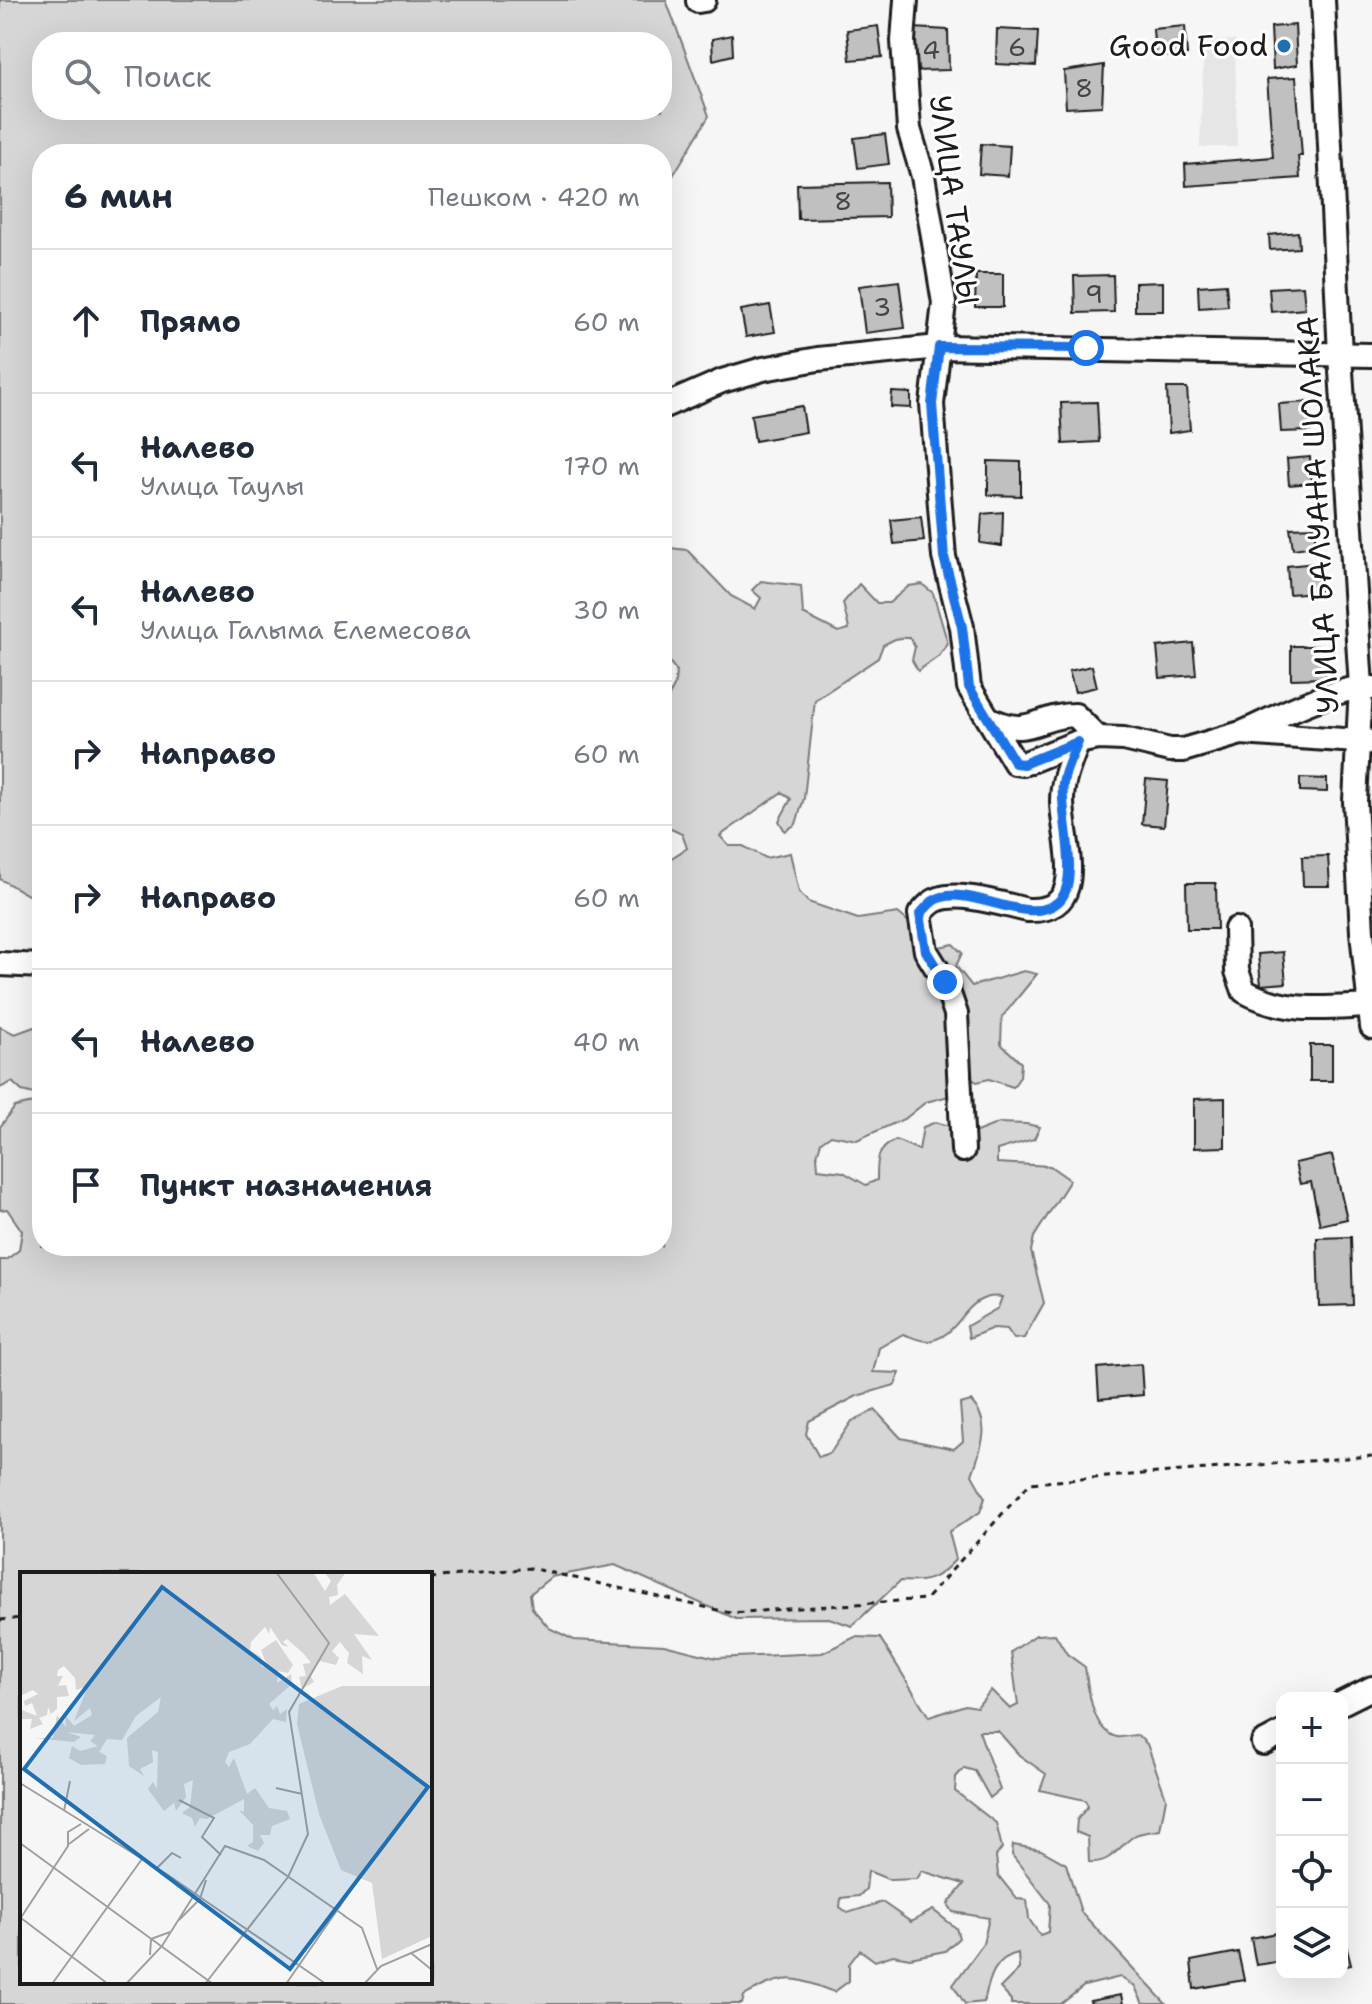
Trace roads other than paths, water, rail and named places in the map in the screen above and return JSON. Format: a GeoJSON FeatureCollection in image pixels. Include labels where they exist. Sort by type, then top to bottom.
{"type":"FeatureCollection","features":[{"type":"Feature","properties":{"kind":"street"},"geometry":{"type":"LineString","coordinates":[[698,1],[704,0]]}},
{"type":"Feature","properties":{"kind":"street","name":"УЛИЦА ТАУЛЫ"},"geometry":{"type":"LineString","coordinates":[[906,0],[903,41],[909,129],[923,176],[944,303],[932,404],[944,557],[962,627],[969,687],[1015,763],[1023,764],[1088,740]]}},
{"type":"Feature","properties":{"kind":"street","name":"УЛИЦА БАЛУАНА ШОЛАКА"},"geometry":{"type":"LineString","coordinates":[[1323,0],[1340,355],[1366,688],[1364,741],[1355,801],[1362,932],[1371,1016]]}},
{"type":"Feature","properties":{"kind":"street"},"geometry":{"type":"LineString","coordinates":[[672,403],[722,381],[763,369],[818,359],[939,347],[1372,355]]}},
{"type":"Feature","properties":{"kind":"street"},"geometry":{"type":"LineString","coordinates":[[1088,740],[1124,739],[1183,750],[1241,733],[1301,706],[1366,688]]}},
{"type":"Feature","properties":{"kind":"street"},"geometry":{"type":"LineString","coordinates":[[994,726],[1031,727],[1062,715],[1075,715],[1088,740]]}},
{"type":"Feature","properties":{"kind":"street"},"geometry":{"type":"LineString","coordinates":[[1241,733],[1364,741]]}},
{"type":"Feature","properties":{"kind":"street"},"geometry":{"type":"LineString","coordinates":[[963,1150],[956,1014],[945,982],[926,951],[920,914],[931,902],[942,897],[1028,910],[1039,910],[1058,902],[1069,885],[1062,805],[1063,780],[1088,740]]}},
{"type":"Feature","properties":{"kind":"street"},"geometry":{"type":"LineString","coordinates":[[1236,929],[1237,971],[1244,991],[1283,1007],[1371,1016]]}},
{"type":"Feature","properties":{"kind":"street"},"geometry":{"type":"LineString","coordinates":[[0,964],[32,966]]}},
{"type":"Feature","properties":{"kind":"street"},"geometry":{"type":"LineString","coordinates":[[1348,1700],[1372,1688]]}},
{"type":"Feature","properties":{"kind":"place","name":"Good Food"},"geometry":{"type":"Point","coordinates":[1284,46]}}]}
